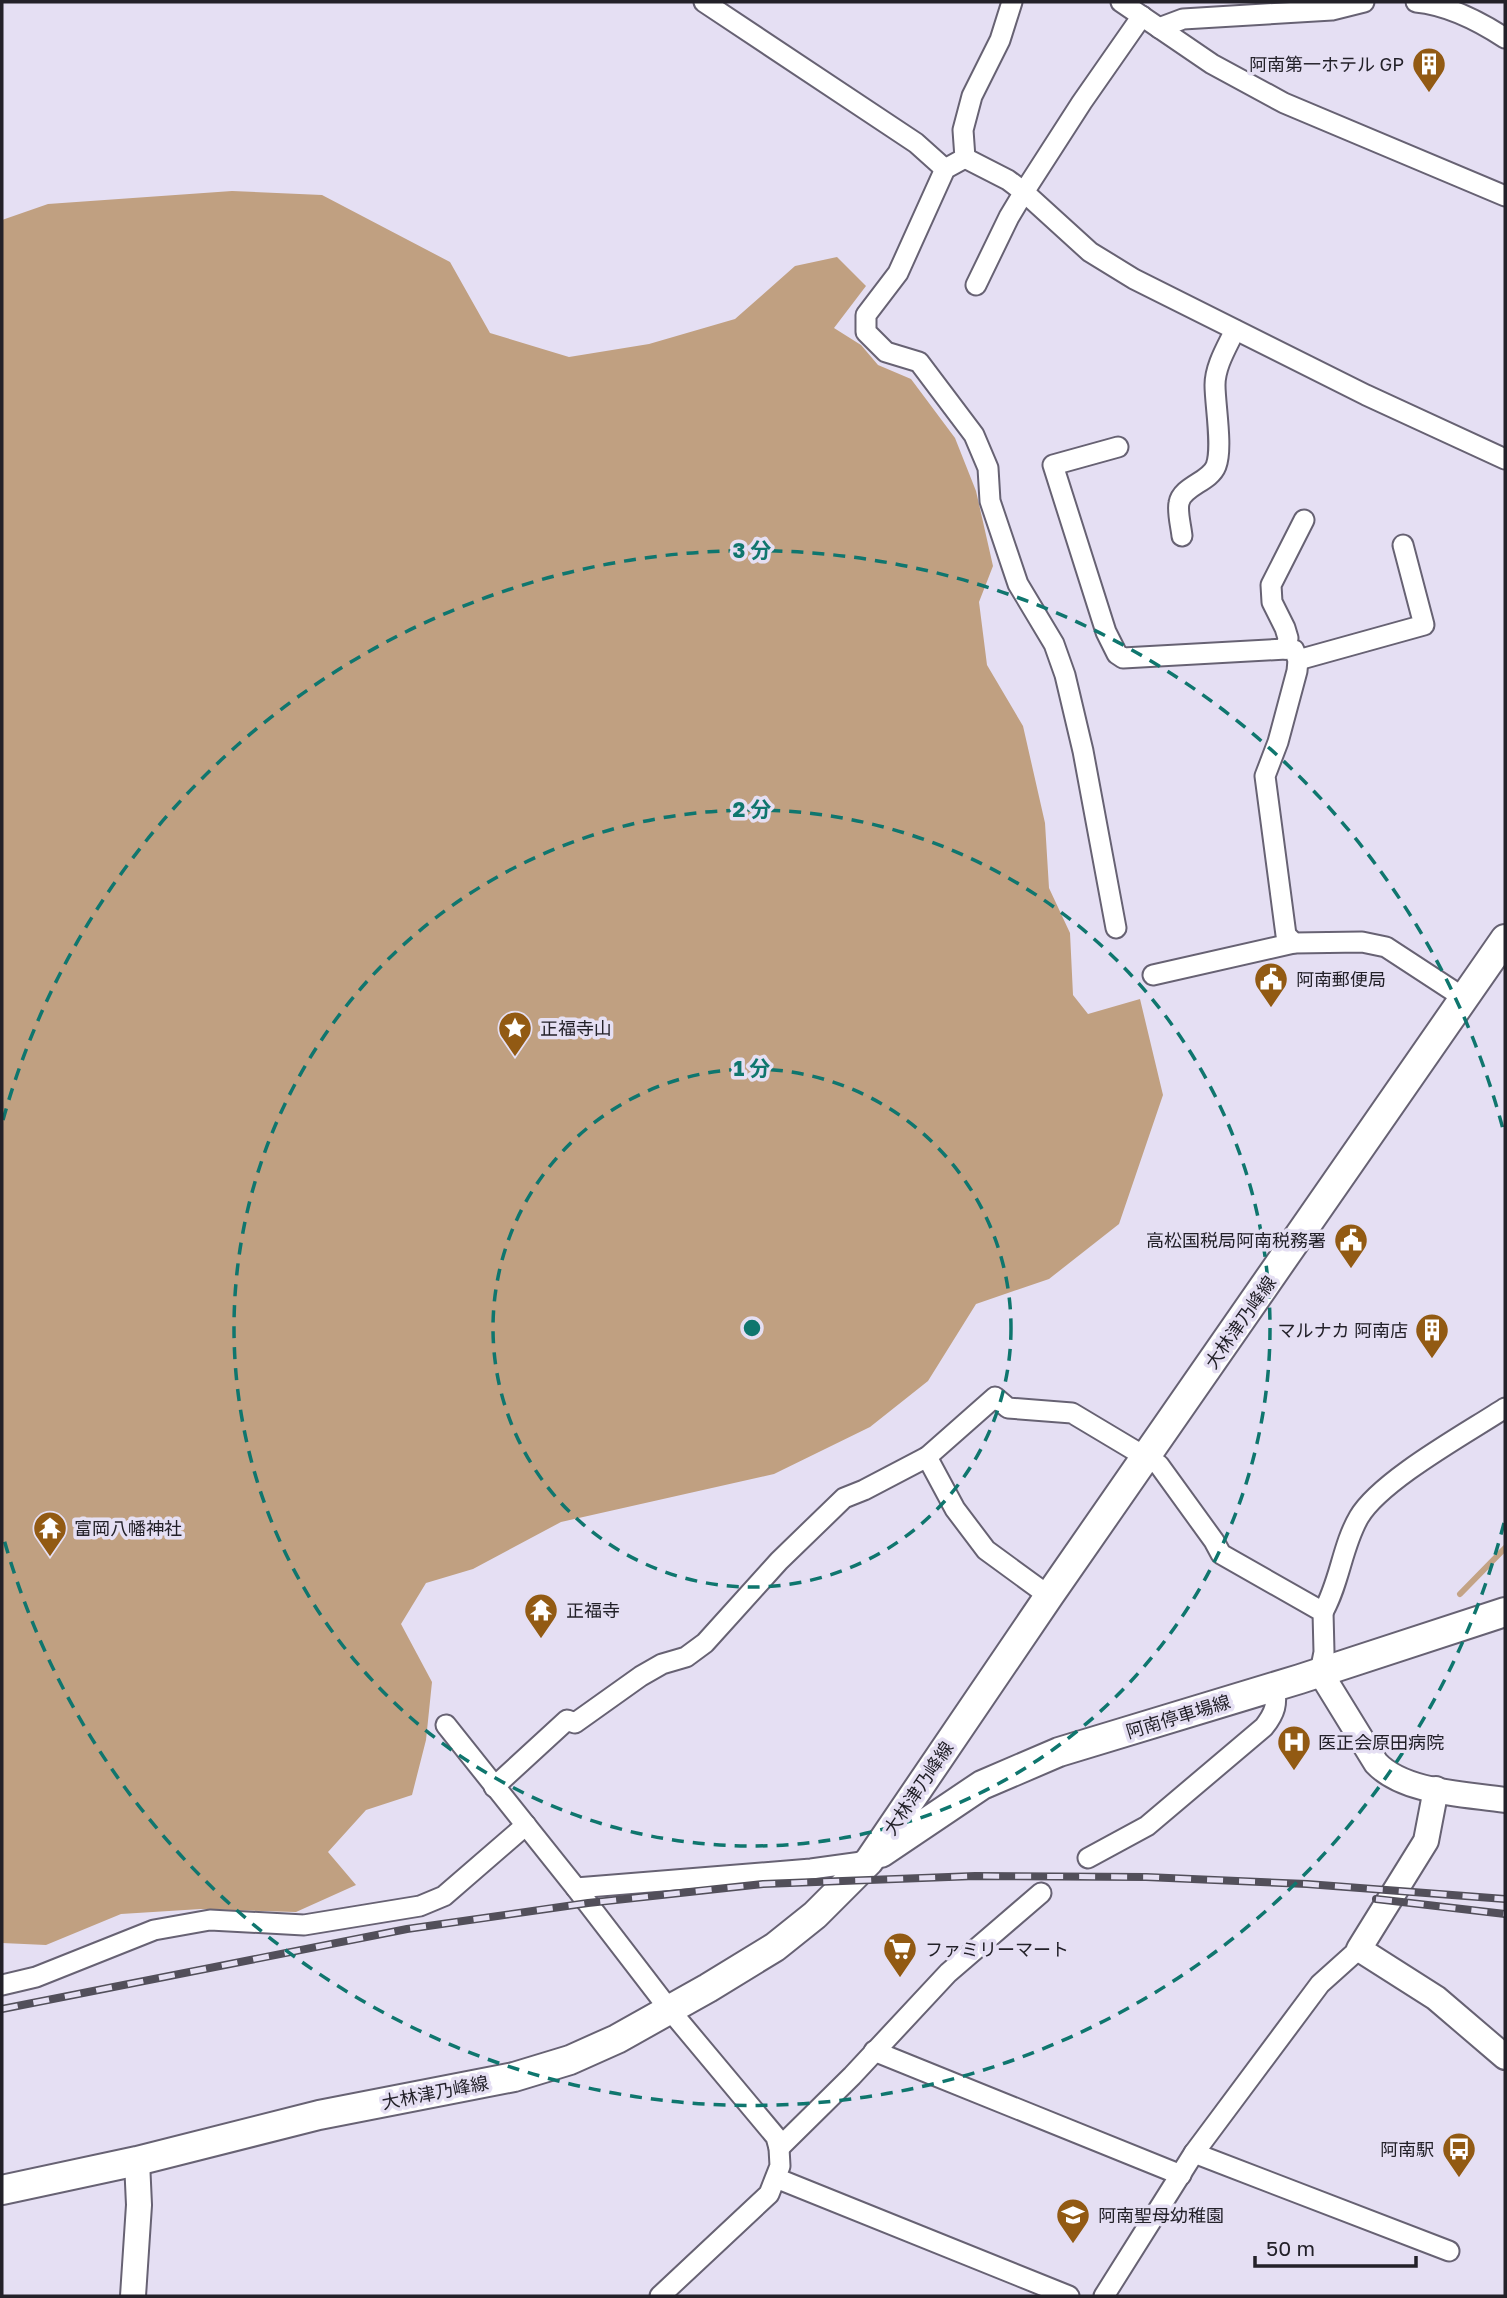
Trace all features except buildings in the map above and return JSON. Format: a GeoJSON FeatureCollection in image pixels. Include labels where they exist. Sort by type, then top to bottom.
{"type":"FeatureCollection","features":[{"type":"Feature","properties":{"kind":"main road","name":"大林津乃峰線"},"geometry":{"type":"LineString","coordinates":[[2,2190],[137,2161],[319,2115],[526,2074],[570,2060],[617,2039],[669,2010],[775,1947],[816,1915],[869,1861],[1049,1596],[1505,939]]}},
{"type":"Feature","properties":{"kind":"main road","name":"阿南停車場線"},"geometry":{"type":"LineString","coordinates":[[869,1861],[982,1786],[1059,1752],[1505,1612]]}},
{"type":"Feature","properties":{"kind":"street"},"geometry":{"type":"LineString","coordinates":[[704,2],[916,143],[945,169]]}},
{"type":"Feature","properties":{"kind":"street"},"geometry":{"type":"LineString","coordinates":[[965,158],[963,130],[972,96],[1000,40],[1012,2]]}},
{"type":"Feature","properties":{"kind":"street"},"geometry":{"type":"LineString","coordinates":[[1121,2],[1212,64],[1284,103],[1505,196]]}},
{"type":"Feature","properties":{"kind":"street"},"geometry":{"type":"LineString","coordinates":[[1159,27],[1183,19],[1332,10],[1364,2]]}},
{"type":"Feature","properties":{"kind":"street"},"geometry":{"type":"LineString","coordinates":[[1416,2],[1431,4],[1483,24],[1505,38]]}},
{"type":"Feature","properties":{"kind":"street"},"geometry":{"type":"LineString","coordinates":[[976,285],[1024,191],[1142,16]]}},
{"type":"Feature","properties":{"kind":"street"},"geometry":{"type":"LineString","coordinates":[[965,158],[945,169],[898,273],[866,315],[866,332],[886,352],[919,362],[974,435],[988,468],[990,501],[1018,584],[1054,645],[1065,675],[1083,751],[1116,928]]}},
{"type":"Feature","properties":{"kind":"street"},"geometry":{"type":"LineString","coordinates":[[965,158],[1024,191],[1090,251],[1134,279],[1366,395],[1505,459]]}},
{"type":"Feature","properties":{"kind":"street"},"geometry":{"type":"LineString","coordinates":[[1182,536],[1179,504],[1183,495],[1217,465],[1219,425],[1214,383],[1217,369],[1235,330]]}},
{"type":"Feature","properties":{"kind":"street"},"geometry":{"type":"LineString","coordinates":[[1118,447],[1053,465],[1106,632],[1117,654],[1124,657],[1292,654],[1424,625],[1404,545]]}},
{"type":"Feature","properties":{"kind":"street"},"geometry":{"type":"LineString","coordinates":[[1294,943],[1286,935],[1265,776],[1278,742],[1297,671],[1285,628],[1272,603],[1271,584],[1304,520]]}},
{"type":"Feature","properties":{"kind":"street"},"geometry":{"type":"LineString","coordinates":[[1153,975],[1294,943],[1362,942],[1386,947],[1464,998]]}},
{"type":"Feature","properties":{"kind":"street"},"geometry":{"type":"LineString","coordinates":[[494,1787],[567,1720],[575,1723],[641,1676],[662,1664],[686,1657],[705,1643],[779,1561],[844,1498],[927,1457],[995,1397],[1008,1408],[1073,1413],[1159,1465],[1221,1554],[1323,1612]]}},
{"type":"Feature","properties":{"kind":"street"},"geometry":{"type":"LineString","coordinates":[[1505,1408],[1430,1456],[1382,1492],[1359,1516],[1332,1595],[1323,1612],[1324,1652],[1320,1672],[1376,1763],[1386,1774],[1436,1789],[1505,1800]]}},
{"type":"Feature","properties":{"kind":"street"},"geometry":{"type":"LineString","coordinates":[[927,1457],[955,1509],[986,1550],[1049,1596]]}},
{"type":"Feature","properties":{"kind":"street"},"geometry":{"type":"LineString","coordinates":[[1088,1858],[1147,1826],[1264,1727],[1274,1714],[1274,1686]]}},
{"type":"Feature","properties":{"kind":"street"},"geometry":{"type":"LineString","coordinates":[[446,1725],[669,2010],[776,2137],[780,2166],[769,2194],[660,2296]]}},
{"type":"Feature","properties":{"kind":"street"},"geometry":{"type":"LineString","coordinates":[[1104,2296],[1195,2153],[1320,1984],[1359,1949],[1426,1841],[1436,1789]]}},
{"type":"Feature","properties":{"kind":"street"},"geometry":{"type":"LineString","coordinates":[[2,1985],[36,1978],[154,1930],[210,1920],[304,1925],[420,1906],[444,1896],[526,1825]]}},
{"type":"Feature","properties":{"kind":"street"},"geometry":{"type":"LineString","coordinates":[[576,1888],[811,1869],[869,1861]]}},
{"type":"Feature","properties":{"kind":"street"},"geometry":{"type":"LineString","coordinates":[[779,2147],[816,2113],[948,1973],[1041,1893]]}},
{"type":"Feature","properties":{"kind":"street"},"geometry":{"type":"LineString","coordinates":[[1359,1949],[1436,1998],[1505,2057]]}},
{"type":"Feature","properties":{"kind":"street"},"geometry":{"type":"LineString","coordinates":[[874,2051],[1181,2175]]}},
{"type":"Feature","properties":{"kind":"street"},"geometry":{"type":"LineString","coordinates":[[1195,2153],[1449,2251]]}},
{"type":"Feature","properties":{"kind":"street"},"geometry":{"type":"LineString","coordinates":[[133,2296],[139,2205],[137,2161]]}},
{"type":"Feature","properties":{"kind":"street"},"geometry":{"type":"LineString","coordinates":[[776,2178],[1069,2296]]}},
{"type":"Feature","properties":{"kind":"shaded area"},"geometry":{"type":"Polygon","coordinates":[[[232,191],[322,195],[450,262],[490,333],[569,357],[649,344],[735,319],[795,266],[837,257],[866,286],[834,328],[861,345],[878,365],[911,379],[955,438],[976,491],[993,566],[979,602],[987,665],[1023,726],[1045,823],[1049,888],[1070,933],[1073,995],[1088,1014],[1140,999],[1163,1095],[1119,1224],[1049,1279],[976,1304],[928,1381],[870,1427],[774,1474],[561,1522],[473,1569],[426,1583],[401,1624],[432,1682],[426,1740],[412,1795],[366,1810],[328,1852],[356,1885],[296,1912],[201,1909],[121,1914],[46,1945],[2,1943],[2,220],[48,204],[232,191]]]}},
{"type":"Feature","properties":{"kind":"waterway"},"geometry":{"type":"LineString","coordinates":[[1460,1594],[1505,1548]]}},
{"type":"Feature","properties":{"kind":"railway"},"geometry":{"type":"LineString","coordinates":[[2,2009],[407,1929],[588,1903],[763,1884],[975,1876],[1146,1877],[1307,1884],[1505,1899]]}},
{"type":"Feature","properties":{"kind":"railway"},"geometry":{"type":"LineString","coordinates":[[1376,1899],[1505,1914]]}},
{"type":"Feature","properties":{"kind":"place","name":"阿南第一ホテル GP"},"geometry":{"type":"Point","coordinates":[1429,94]}},
{"type":"Feature","properties":{"kind":"place","name":"阿南郵便局"},"geometry":{"type":"Point","coordinates":[1271,1009]}},
{"type":"Feature","properties":{"kind":"place","name":"正福寺山"},"geometry":{"type":"Point","coordinates":[515,1058]}},
{"type":"Feature","properties":{"kind":"place","name":"高松国税局阿南税務署"},"geometry":{"type":"Point","coordinates":[1351,1270]}},
{"type":"Feature","properties":{"kind":"place","name":"マルナカ 阿南店"},"geometry":{"type":"Point","coordinates":[1432,1360]}},
{"type":"Feature","properties":{"kind":"place","name":"富岡八幡神社"},"geometry":{"type":"Point","coordinates":[50,1558]}},
{"type":"Feature","properties":{"kind":"place","name":"正福寺"},"geometry":{"type":"Point","coordinates":[541,1640]}},
{"type":"Feature","properties":{"kind":"place","name":"医正会原田病院"},"geometry":{"type":"Point","coordinates":[1294,1772]}},
{"type":"Feature","properties":{"kind":"place","name":"ファミリーマート"},"geometry":{"type":"Point","coordinates":[900,1979]}},
{"type":"Feature","properties":{"kind":"place","name":"阿南駅"},"geometry":{"type":"Point","coordinates":[1459,2179]}},
{"type":"Feature","properties":{"kind":"place","name":"阿南聖母幼稚園"},"geometry":{"type":"Point","coordinates":[1073,2245]}}]}
